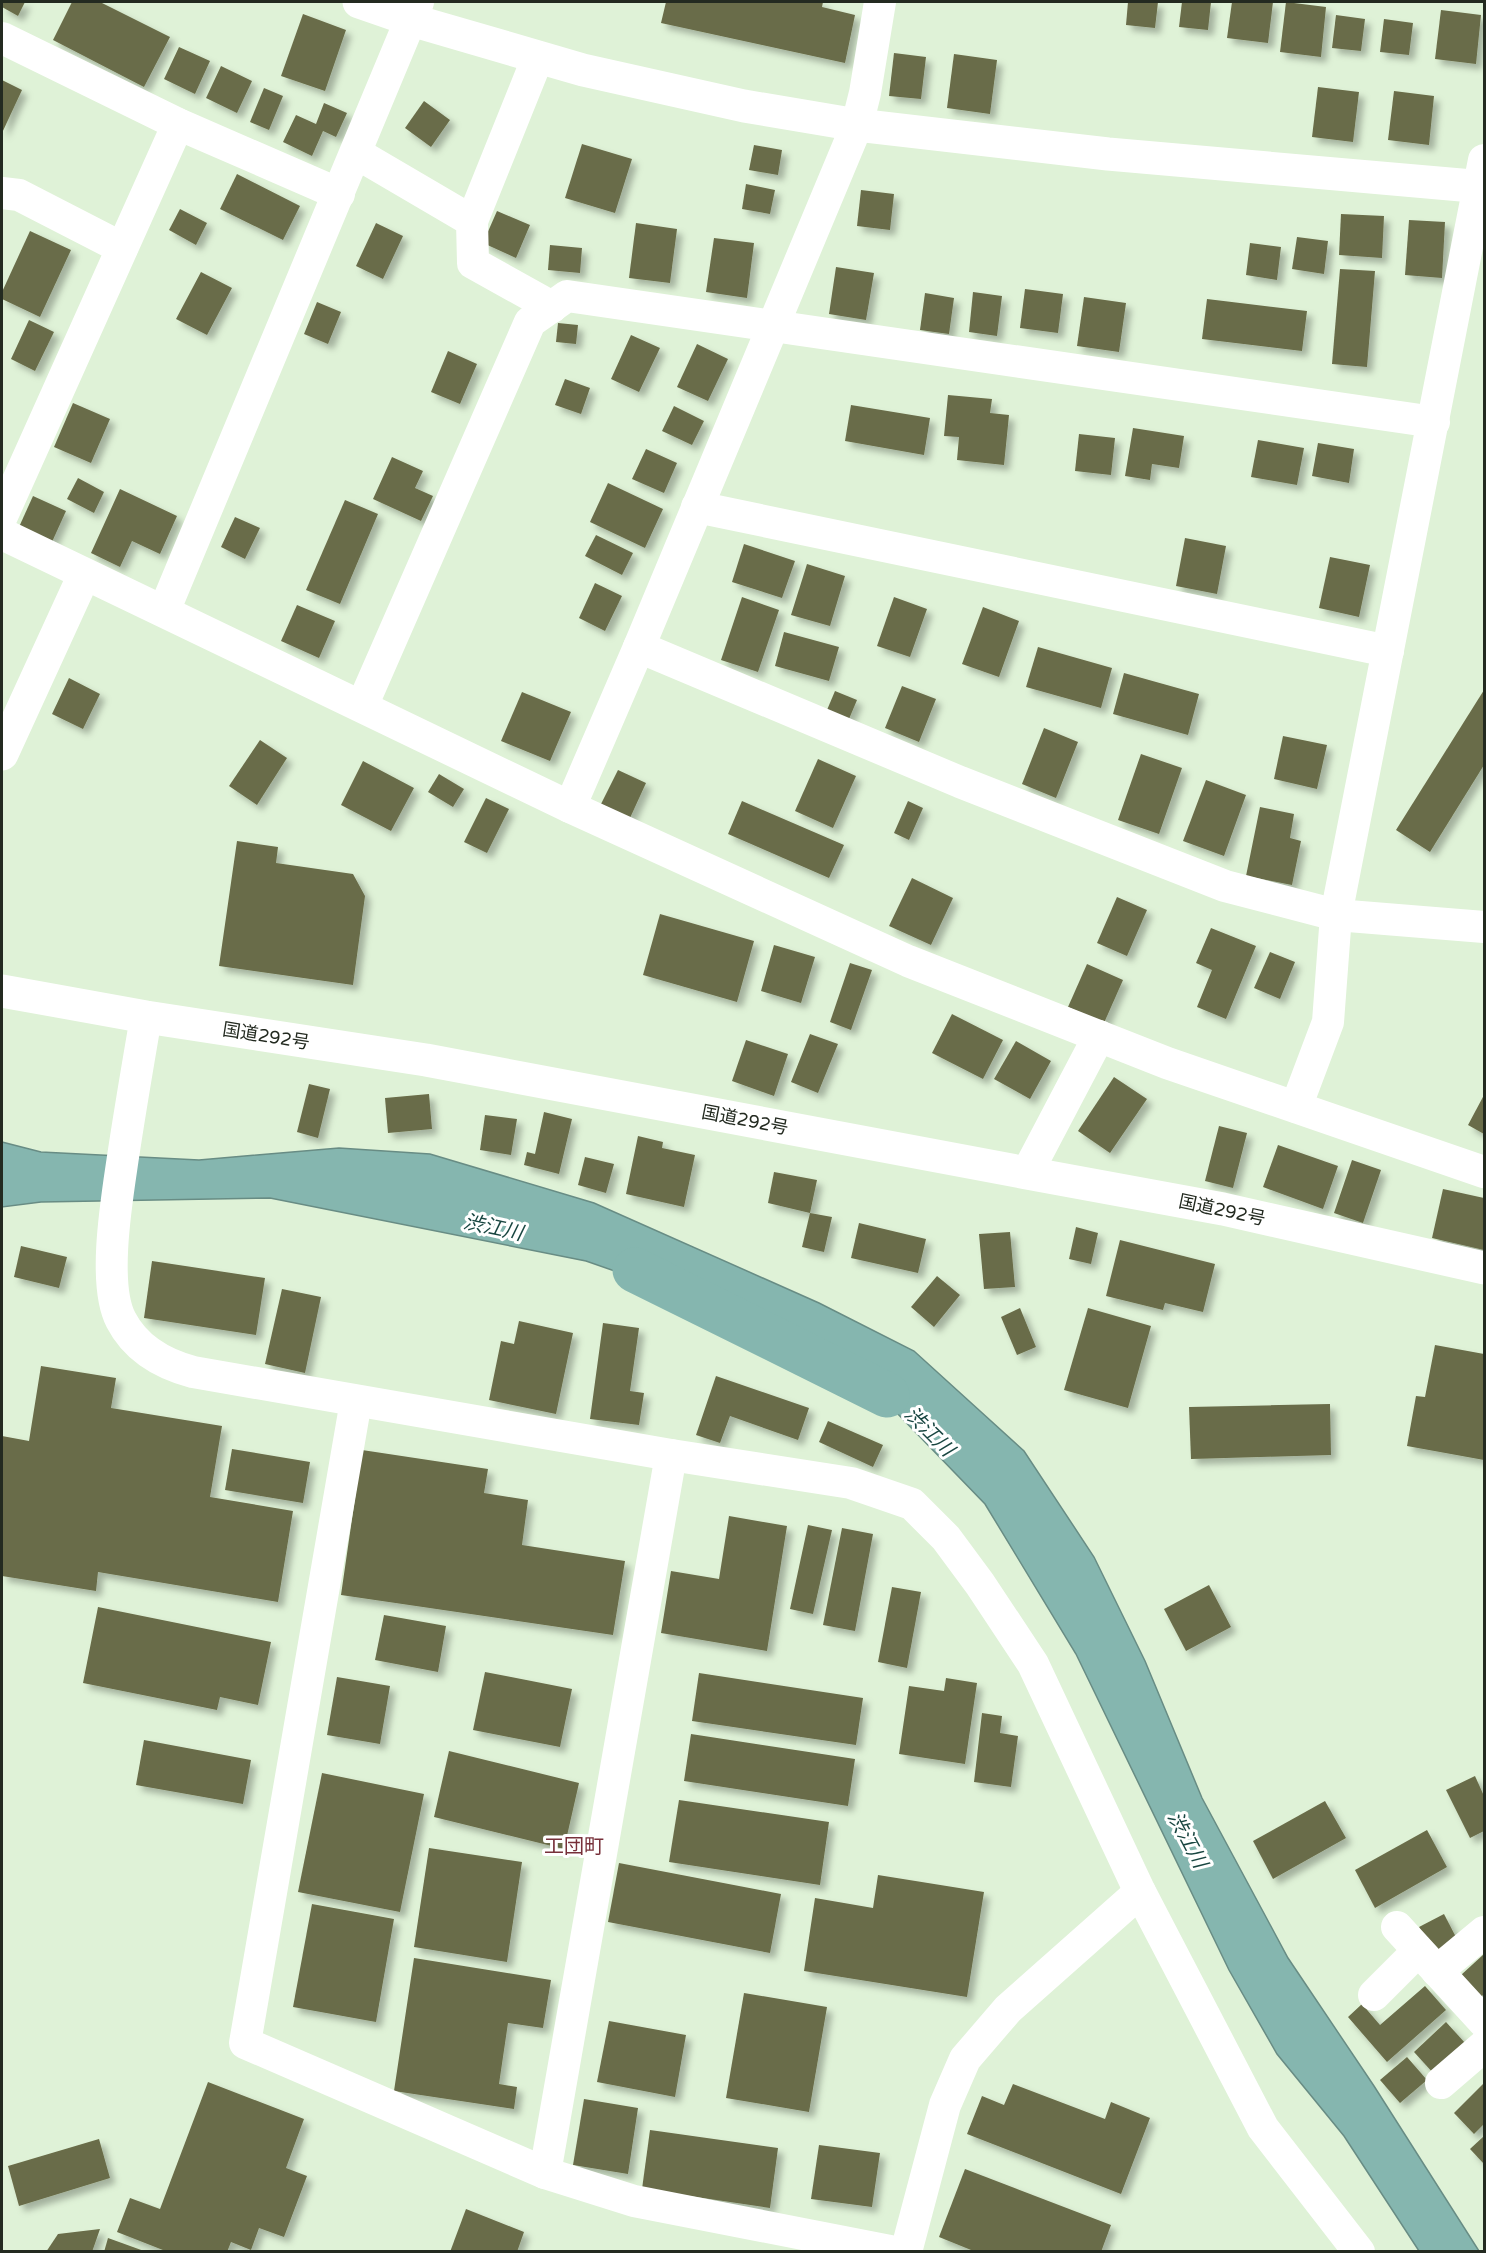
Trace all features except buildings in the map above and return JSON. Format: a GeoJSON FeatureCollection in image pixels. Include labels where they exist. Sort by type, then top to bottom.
{"type":"FeatureCollection","features":[{"type":"Feature","properties":{"kind":"main road"},"geometry":{"type":"LineString","coordinates":[[359,2],[415,11],[538,57],[583,70],[744,106],[857,125],[1108,154],[1483,178]]}},
{"type":"Feature","properties":{"kind":"main road"},"geometry":{"type":"LineString","coordinates":[[2,754],[84,575]]}},
{"type":"Feature","properties":{"kind":"main road","name":"国道292号"},"geometry":{"type":"LineString","coordinates":[[2,991],[146,1017],[426,1060],[1223,1209],[1485,1268]]}},
{"type":"Feature","properties":{"kind":"street"},"geometry":{"type":"LineString","coordinates":[[570,807],[857,125],[865,93],[880,2]]}},
{"type":"Feature","properties":{"kind":"street"},"geometry":{"type":"LineString","coordinates":[[164,611],[415,11]]}},
{"type":"Feature","properties":{"kind":"street"},"geometry":{"type":"LineString","coordinates":[[2,38],[178,124],[339,194]]}},
{"type":"Feature","properties":{"kind":"street"},"geometry":{"type":"LineString","coordinates":[[538,57],[472,221],[473,263],[552,307]]}},
{"type":"Feature","properties":{"kind":"street"},"geometry":{"type":"LineString","coordinates":[[2,516],[178,124]]}},
{"type":"Feature","properties":{"kind":"street"},"geometry":{"type":"LineString","coordinates":[[356,153],[472,221]]}},
{"type":"Feature","properties":{"kind":"street"},"geometry":{"type":"LineString","coordinates":[[1296,1107],[1328,1022],[1336,915],[1483,178]]}},
{"type":"Feature","properties":{"kind":"street"},"geometry":{"type":"LineString","coordinates":[[2,193],[19,195],[122,248]]}},
{"type":"Feature","properties":{"kind":"street"},"geometry":{"type":"LineString","coordinates":[[362,706],[530,322],[567,296],[1434,422]]}},
{"type":"Feature","properties":{"kind":"street"},"geometry":{"type":"LineString","coordinates":[[697,507],[1388,651]]}},
{"type":"Feature","properties":{"kind":"street"},"geometry":{"type":"LineString","coordinates":[[2,534],[570,807],[908,961],[1167,1063],[1485,1172]]}},
{"type":"Feature","properties":{"kind":"street"},"geometry":{"type":"LineString","coordinates":[[639,647],[960,782],[1214,881],[1336,915],[1485,927]]}},
{"type":"Feature","properties":{"kind":"street"},"geometry":{"type":"LineString","coordinates":[[146,1017],[113,1229],[113,1286],[120,1319],[135,1340],[150,1354],[173,1367],[193,1372],[671,1455],[851,1483],[912,1504],[946,1538],[980,1584],[1033,1664],[1140,1892],[1263,2128],[1359,2252]]}},
{"type":"Feature","properties":{"kind":"street"},"geometry":{"type":"LineString","coordinates":[[1027,1173],[1099,1036]]}},
{"type":"Feature","properties":{"kind":"street"},"geometry":{"type":"LineString","coordinates":[[356,1401],[245,2043],[545,2174],[634,2201],[895,2252]]}},
{"type":"Feature","properties":{"kind":"street"},"geometry":{"type":"LineString","coordinates":[[545,2174],[671,1455]]}},
{"type":"Feature","properties":{"kind":"street"},"geometry":{"type":"LineString","coordinates":[[906,2252],[945,2105],[964,2058],[1008,2009],[1140,1892]]}},
{"type":"Feature","properties":{"kind":"street"},"geometry":{"type":"LineString","coordinates":[[1397,1927],[1485,2022]]}},
{"type":"Feature","properties":{"kind":"street"},"geometry":{"type":"LineString","coordinates":[[1374,1995],[1428,1961],[1485,1932]]}},
{"type":"Feature","properties":{"kind":"street"},"geometry":{"type":"LineString","coordinates":[[1442,2083],[1485,2046]]}},
{"type":"Feature","properties":{"kind":"water"},"geometry":{"type":"Polygon","coordinates":[[[2,1142],[41,1152],[199,1160],[339,1148],[430,1154],[594,1203],[819,1303],[914,1351],[1024,1451],[1094,1557],[1145,1661],[1202,1798],[1288,1958],[1374,2086],[1479,2251],[1419,2251],[1344,2136],[1277,2054],[1229,1970],[1076,1654],[985,1504],[894,1410],[769,1325],[586,1261],[270,1198],[41,1202],[2,1207],[2,1142]]]}},
{"type":"Feature","properties":{"kind":"waterway","name":"渋江川"},"geometry":{"type":"LineString","coordinates":[[635,1270],[887,1395]]}},
{"type":"Feature","properties":{"kind":"district","name":"工団町"},"geometry":{"type":"Point","coordinates":[574,1847]}}]}
